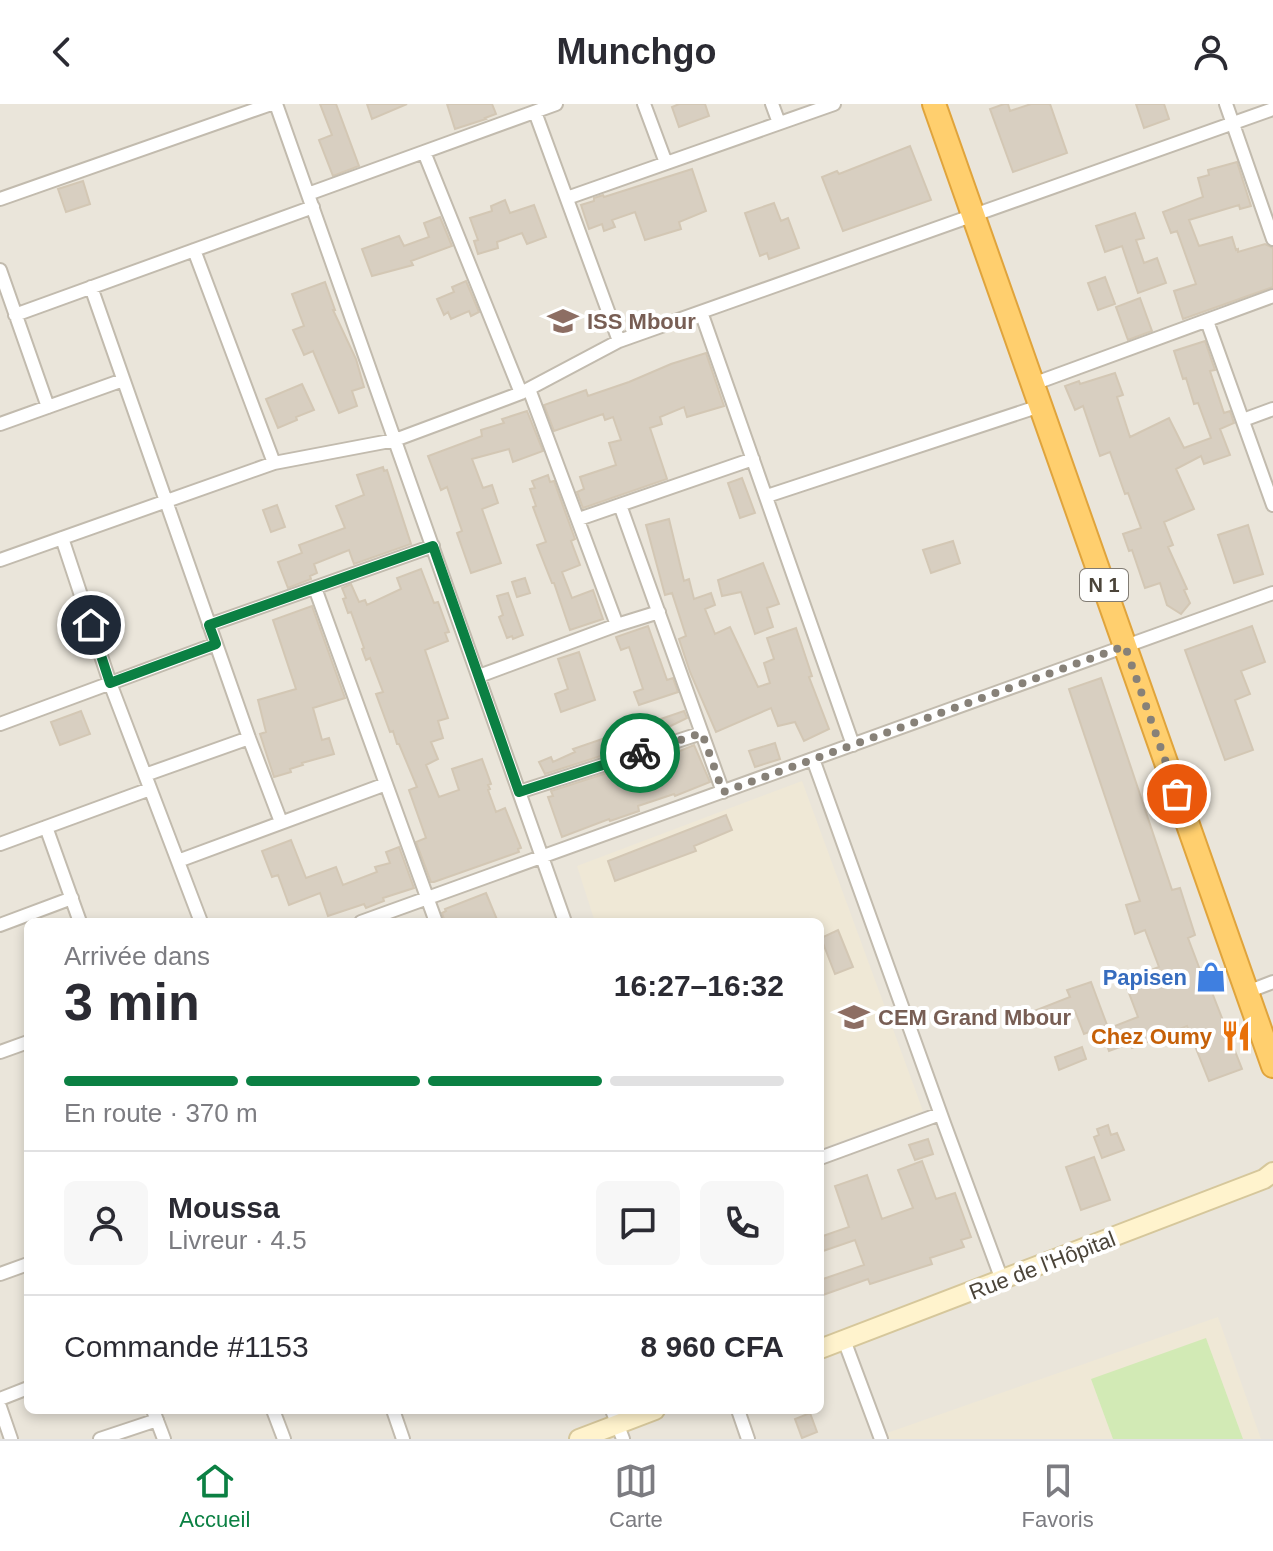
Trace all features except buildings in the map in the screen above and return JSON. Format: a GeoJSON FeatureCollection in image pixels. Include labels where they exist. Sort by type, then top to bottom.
{"type":"FeatureCollection","features":[{"type":"Feature","properties":{"kind":"highway","name":"N 1"},"geometry":{"type":"LineString","coordinates":[[934,104],[1273,1066]]}},
{"type":"Feature","properties":{"kind":"main road","name":"Rue de l'Hôpital"},"geometry":{"type":"LineString","coordinates":[[824,1348],[1270,1177]]}},
{"type":"Feature","properties":{"kind":"main road"},"geometry":{"type":"LineString","coordinates":[[579,1439],[644,1414]]}},
{"type":"Feature","properties":{"kind":"street"},"geometry":{"type":"LineString","coordinates":[[0,199],[274,104],[564,918]]}},
{"type":"Feature","properties":{"kind":"street"},"geometry":{"type":"LineString","coordinates":[[15,315],[194,250],[424,152],[556,104]]}},
{"type":"Feature","properties":{"kind":"street"},"geometry":{"type":"LineString","coordinates":[[644,104],[666,163]]}},
{"type":"Feature","properties":{"kind":"street"},"geometry":{"type":"LineString","coordinates":[[772,104],[779,123]]}},
{"type":"Feature","properties":{"kind":"street"},"geometry":{"type":"LineString","coordinates":[[567,198],[834,104]]}},
{"type":"Feature","properties":{"kind":"street"},"geometry":{"type":"LineString","coordinates":[[1226,104],[1273,239]]}},
{"type":"Feature","properties":{"kind":"street"},"geometry":{"type":"LineString","coordinates":[[0,560],[274,463],[395,440],[525,391],[619,341],[1273,109]]}},
{"type":"Feature","properties":{"kind":"street"},"geometry":{"type":"LineString","coordinates":[[535,112],[619,341]]}},
{"type":"Feature","properties":{"kind":"street"},"geometry":{"type":"LineString","coordinates":[[424,152],[579,519],[617,625]]}},
{"type":"Feature","properties":{"kind":"street"},"geometry":{"type":"LineString","coordinates":[[194,250],[274,463]]}},
{"type":"Feature","properties":{"kind":"street"},"geometry":{"type":"LineString","coordinates":[[0,270],[48,407]]}},
{"type":"Feature","properties":{"kind":"street"},"geometry":{"type":"LineString","coordinates":[[91,287],[281,822]]}},
{"type":"Feature","properties":{"kind":"street"},"geometry":{"type":"LineString","coordinates":[[767,496],[1037,395],[1207,321],[1273,296]]}},
{"type":"Feature","properties":{"kind":"street"},"geometry":{"type":"LineString","coordinates":[[701,312],[853,745]]}},
{"type":"Feature","properties":{"kind":"street"},"geometry":{"type":"LineString","coordinates":[[1207,321],[1273,505]]}},
{"type":"Feature","properties":{"kind":"street"},"geometry":{"type":"LineString","coordinates":[[0,424],[123,380]]}},
{"type":"Feature","properties":{"kind":"street"},"geometry":{"type":"LineString","coordinates":[[1243,420],[1273,409]]}},
{"type":"Feature","properties":{"kind":"street"},"geometry":{"type":"LineString","coordinates":[[579,519],[753,459]]}},
{"type":"Feature","properties":{"kind":"street"},"geometry":{"type":"LineString","coordinates":[[620,505],[723,792]]}},
{"type":"Feature","properties":{"kind":"street"},"geometry":{"type":"LineString","coordinates":[[62,538],[110,683],[199,918]]}},
{"type":"Feature","properties":{"kind":"street"},"geometry":{"type":"LineString","coordinates":[[209,625],[433,546]]}},
{"type":"Feature","properties":{"kind":"street"},"geometry":{"type":"LineString","coordinates":[[315,588],[435,918]]}},
{"type":"Feature","properties":{"kind":"street"},"geometry":{"type":"LineString","coordinates":[[372,918],[1273,593]]}},
{"type":"Feature","properties":{"kind":"street"},"geometry":{"type":"LineString","coordinates":[[479,676],[659,612]]}},
{"type":"Feature","properties":{"kind":"street"},"geometry":{"type":"LineString","coordinates":[[0,724],[216,644]]}},
{"type":"Feature","properties":{"kind":"street"},"geometry":{"type":"LineString","coordinates":[[519,792],[702,733]]}},
{"type":"Feature","properties":{"kind":"street"},"geometry":{"type":"LineString","coordinates":[[145,775],[249,738]]}},
{"type":"Feature","properties":{"kind":"street"},"geometry":{"type":"LineString","coordinates":[[813,759],[1002,1280]]}},
{"type":"Feature","properties":{"kind":"street"},"geometry":{"type":"LineString","coordinates":[[178,861],[386,784]]}},
{"type":"Feature","properties":{"kind":"street"},"geometry":{"type":"LineString","coordinates":[[0,844],[150,789]]}},
{"type":"Feature","properties":{"kind":"street"},"geometry":{"type":"LineString","coordinates":[[46,827],[79,918]]}},
{"type":"Feature","properties":{"kind":"street"},"geometry":{"type":"LineString","coordinates":[[1,922],[72,898]]}},
{"type":"Feature","properties":{"kind":"street"},"geometry":{"type":"LineString","coordinates":[[1247,992],[1273,982]]}},
{"type":"Feature","properties":{"kind":"street"},"geometry":{"type":"LineString","coordinates":[[0,1052],[24,1043]]}},
{"type":"Feature","properties":{"kind":"street"},"geometry":{"type":"LineString","coordinates":[[824,1157],[940,1114]]}},
{"type":"Feature","properties":{"kind":"street"},"geometry":{"type":"LineString","coordinates":[[0,1274],[24,1265]]}},
{"type":"Feature","properties":{"kind":"street"},"geometry":{"type":"LineString","coordinates":[[844,1340],[881,1439]]}},
{"type":"Feature","properties":{"kind":"street"},"geometry":{"type":"LineString","coordinates":[[0,1399],[24,1390]]}},
{"type":"Feature","properties":{"kind":"street"},"geometry":{"type":"LineString","coordinates":[[0,1407],[11,1439]]}},
{"type":"Feature","properties":{"kind":"street"},"geometry":{"type":"LineString","coordinates":[[275,1414],[284,1439]]}},
{"type":"Feature","properties":{"kind":"street"},"geometry":{"type":"LineString","coordinates":[[394,1414],[403,1439]]}},
{"type":"Feature","properties":{"kind":"street"},"geometry":{"type":"LineString","coordinates":[[739,1414],[748,1439]]}},
{"type":"Feature","properties":{"kind":"street"},"geometry":{"type":"LineString","coordinates":[[100,1439],[155,1415],[164,1439]]}},
{"type":"Feature","properties":{"kind":"shaded area"},"geometry":{"type":"Polygon","coordinates":[[[0,104],[1273,104],[1273,1439],[0,1439],[0,104]]]}},
{"type":"Feature","properties":{"kind":"shaded area","name":"CEM Grand Mbour"},"geometry":{"type":"Polygon","coordinates":[[[802,781],[923,1111],[824,1148],[824,918],[594,918],[577,866],[802,781]]]}},
{"type":"Feature","properties":{"kind":"shaded area"},"geometry":{"type":"Polygon","coordinates":[[[1218,1317],[1261,1439],[889,1439],[887,1433],[1218,1317]]]}},
{"type":"Feature","properties":{"kind":"green space"},"geometry":{"type":"Polygon","coordinates":[[[1206,1338],[1243,1439],[1113,1439],[1091,1379],[1206,1338]]]}},
{"type":"Feature","properties":{"kind":"way so far"},"geometry":{"type":"LineString","coordinates":[[640,753],[702,733],[723,792],[1125,646],[1177,794]]}},
{"type":"Feature","properties":{"kind":"place","name":"ISS Mbour"},"geometry":{"type":"Point","coordinates":[563,321]}},
{"type":"Feature","properties":{"kind":"place","name":"Papisen"},"geometry":{"type":"Point","coordinates":[1211,977]}},
{"type":"Feature","properties":{"kind":"place","name":"CEM Grand Mbour"},"geometry":{"type":"Point","coordinates":[854,1017]}},
{"type":"Feature","properties":{"kind":"place","name":"Chez Oumy"},"geometry":{"type":"Point","coordinates":[1236,1036]}},
{"type":"Feature","properties":{"kind":"route"},"geometry":{"type":"LineString","coordinates":[[91,625],[110,683],[216,644],[209,625],[433,546],[519,792],[640,753]]}}]}
